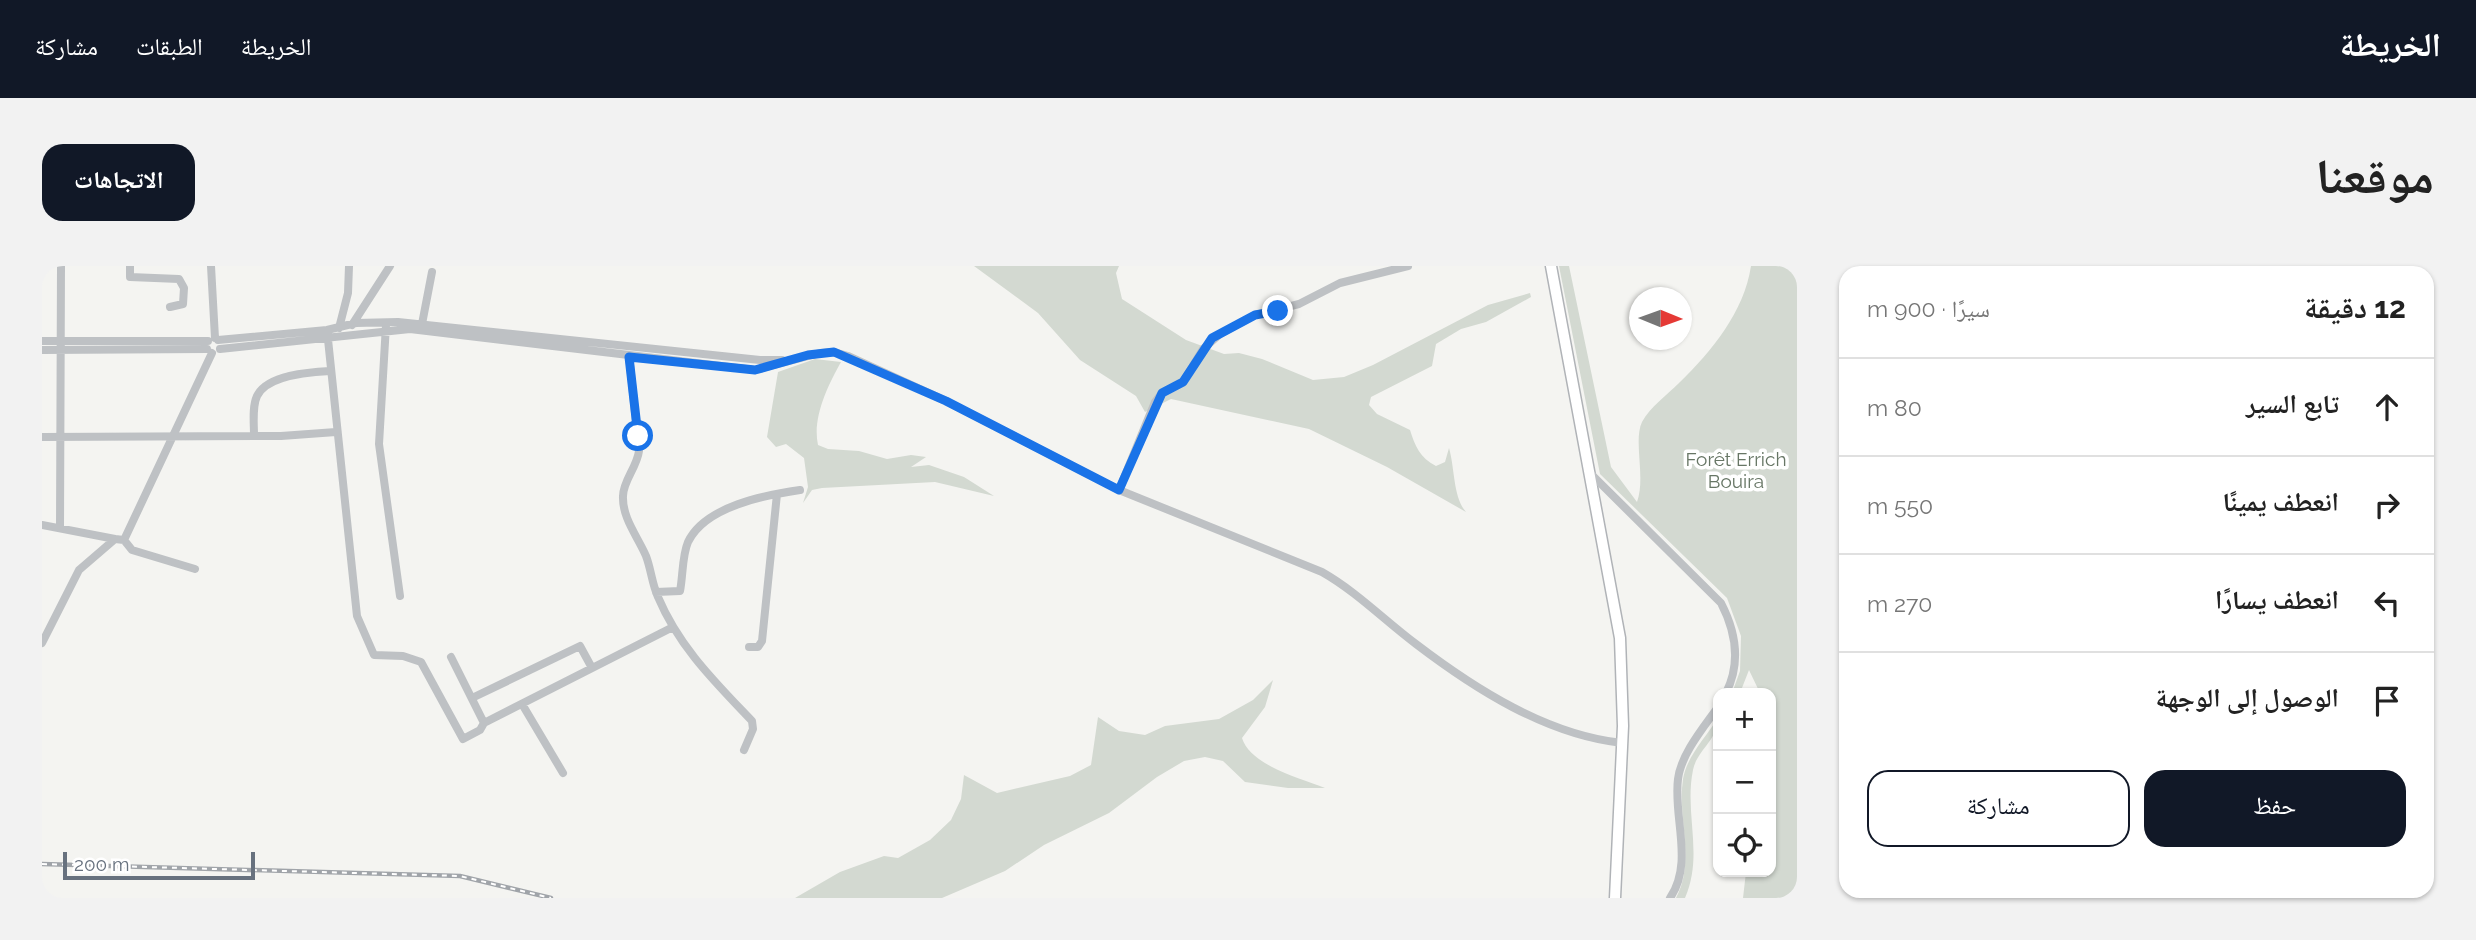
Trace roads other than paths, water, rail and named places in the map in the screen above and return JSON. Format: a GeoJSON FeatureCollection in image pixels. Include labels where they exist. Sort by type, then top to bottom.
{"type":"FeatureCollection","features":[{"type":"Feature","properties":{"kind":"main road"},"geometry":{"type":"LineString","coordinates":[[1551,266],[1620,638],[1622,743],[1615,898]]}},
{"type":"Feature","properties":{"kind":"street"},"geometry":{"type":"LineString","coordinates":[[60,528],[61,266]]}},
{"type":"Feature","properties":{"kind":"street"},"geometry":{"type":"LineString","coordinates":[[130,266],[130,277],[179,279],[184,288],[183,304],[170,307]]}},
{"type":"Feature","properties":{"kind":"street"},"geometry":{"type":"LineString","coordinates":[[42,643],[79,570],[120,539],[175,435],[213,345],[211,266]]}},
{"type":"Feature","properties":{"kind":"street"},"geometry":{"type":"LineString","coordinates":[[339,328],[348,293],[349,266]]}},
{"type":"Feature","properties":{"kind":"street"},"geometry":{"type":"LineString","coordinates":[[352,325],[390,266]]}},
{"type":"Feature","properties":{"kind":"street"},"geometry":{"type":"LineString","coordinates":[[1119,490],[1155,402],[1162,393],[1183,382],[1212,338],[1255,315],[1299,304],[1340,283],[1408,266]]}},
{"type":"Feature","properties":{"kind":"street"},"geometry":{"type":"LineString","coordinates":[[422,324],[432,272]]}},
{"type":"Feature","properties":{"kind":"street"},"geometry":{"type":"LineString","coordinates":[[42,350],[60,346],[213,345],[422,324],[760,360],[788,360]]}},
{"type":"Feature","properties":{"kind":"street"},"geometry":{"type":"LineString","coordinates":[[327,334],[352,325],[386,326],[642,359],[755,370],[788,360],[834,352],[848,356],[946,401],[1119,490],[1322,572],[1351,590],[1454,671],[1505,702],[1586,737],[1622,743]]}},
{"type":"Feature","properties":{"kind":"street"},"geometry":{"type":"LineString","coordinates":[[386,326],[379,444],[400,596]]}},
{"type":"Feature","properties":{"kind":"street"},"geometry":{"type":"LineString","coordinates":[[327,334],[357,616],[371,649],[379,657],[403,656],[421,662],[463,739],[480,730],[484,723],[673,627]]}},
{"type":"Feature","properties":{"kind":"street"},"geometry":{"type":"LineString","coordinates":[[42,341],[60,346]]}},
{"type":"Feature","properties":{"kind":"street"},"geometry":{"type":"LineString","coordinates":[[628,344],[639,451],[622,498],[626,515],[645,555],[656,592],[673,627],[698,664],[752,721],[753,729],[744,750]]}},
{"type":"Feature","properties":{"kind":"street"},"geometry":{"type":"LineString","coordinates":[[642,359],[643,346]]}},
{"type":"Feature","properties":{"kind":"street"},"geometry":{"type":"LineString","coordinates":[[254,435],[256,400],[262,389],[297,373],[330,371]]}},
{"type":"Feature","properties":{"kind":"street"},"geometry":{"type":"LineString","coordinates":[[42,437],[336,432]]}},
{"type":"Feature","properties":{"kind":"street"},"geometry":{"type":"LineString","coordinates":[[1591,474],[1721,603],[1732,623],[1736,660],[1728,688]]}},
{"type":"Feature","properties":{"kind":"street"},"geometry":{"type":"LineString","coordinates":[[656,592],[680,591],[686,548],[692,536],[705,524],[743,502],[800,490]]}},
{"type":"Feature","properties":{"kind":"street"},"geometry":{"type":"LineString","coordinates":[[749,648],[758,648],[762,641],[777,494]]}},
{"type":"Feature","properties":{"kind":"street"},"geometry":{"type":"LineString","coordinates":[[42,525],[120,539],[132,550],[195,569]]}},
{"type":"Feature","properties":{"kind":"street"},"geometry":{"type":"LineString","coordinates":[[472,698],[580,646],[592,668]]}},
{"type":"Feature","properties":{"kind":"street"},"geometry":{"type":"LineString","coordinates":[[451,657],[484,723]]}},
{"type":"Feature","properties":{"kind":"street"},"geometry":{"type":"LineString","coordinates":[[522,704],[563,773]]}},
{"type":"Feature","properties":{"kind":"street"},"geometry":{"type":"LineString","coordinates":[[1670,898],[1679,879],[1682,863],[1678,775],[1713,716]]}},
{"type":"Feature","properties":{"kind":"railway"},"geometry":{"type":"LineString","coordinates":[[42,864],[460,876],[551,898]]}},
{"type":"Feature","properties":{"kind":"park label","name":"Forêt Errich Bouira"},"geometry":{"type":"Point","coordinates":[1736,470]}}]}
